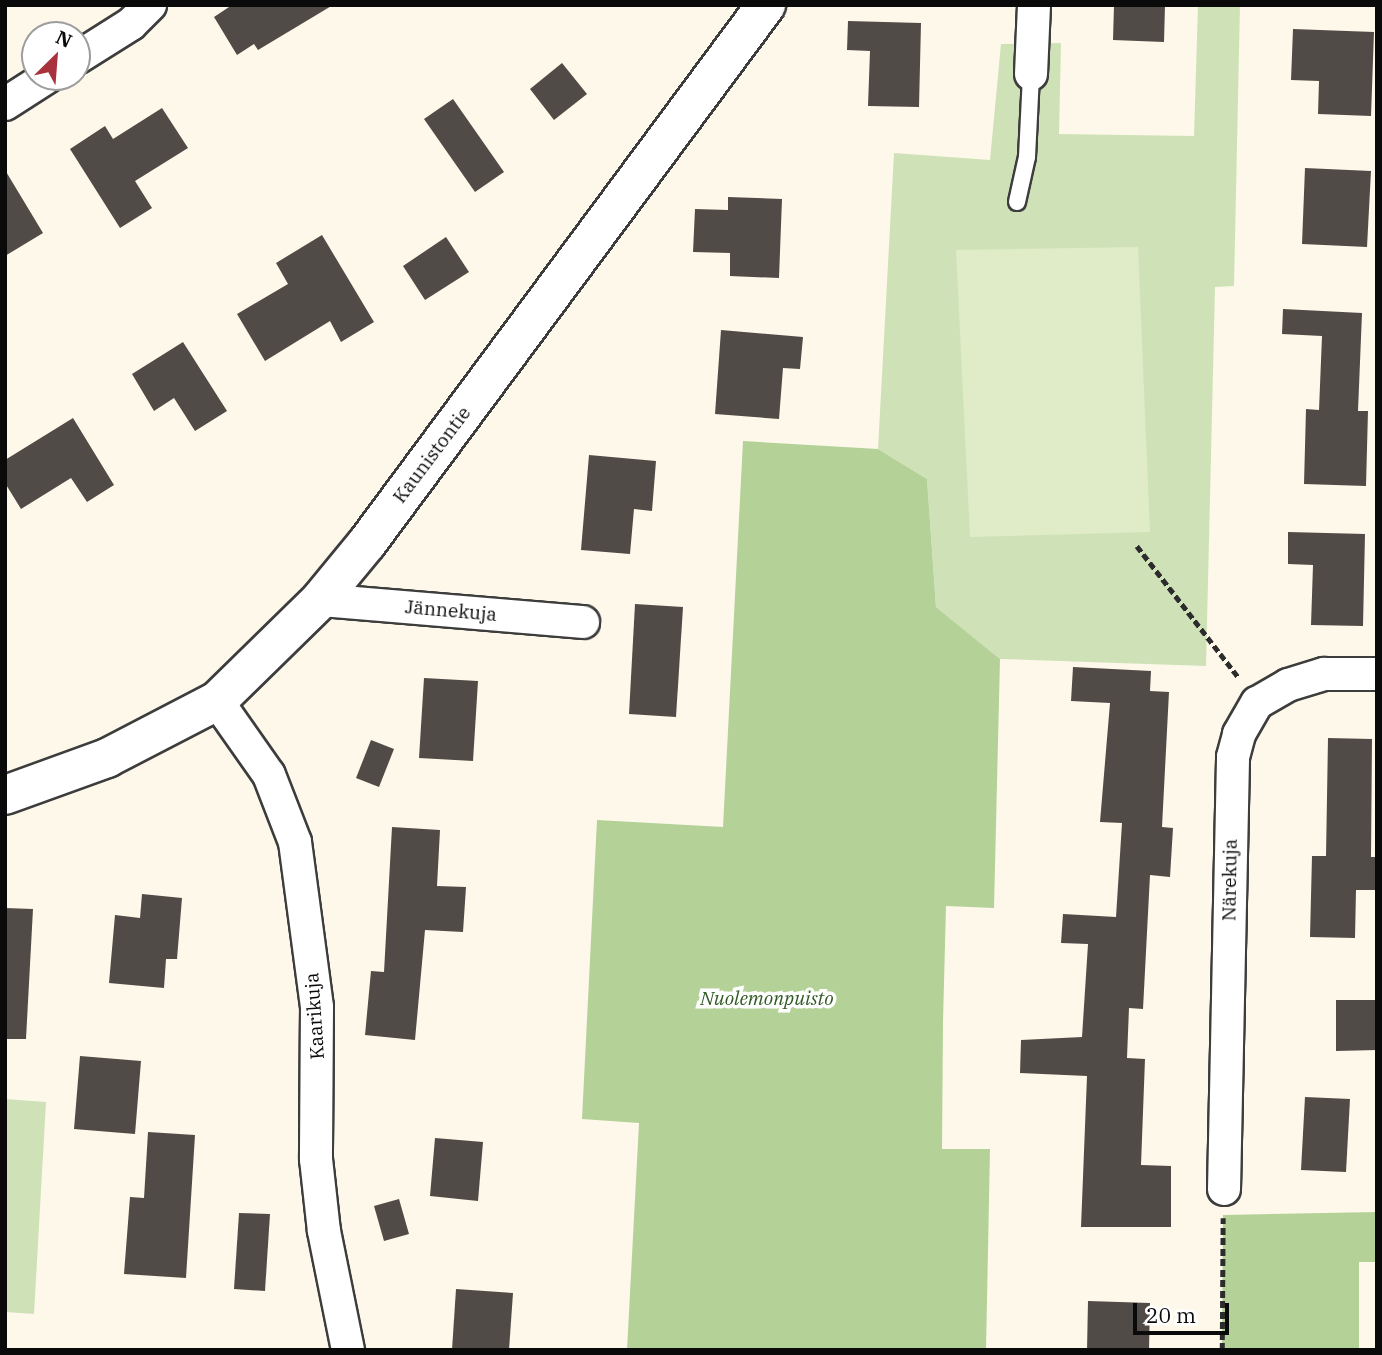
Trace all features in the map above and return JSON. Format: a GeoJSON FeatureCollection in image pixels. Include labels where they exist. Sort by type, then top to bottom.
{"type":"FeatureCollection","features":[{"type":"Feature","properties":{"kind":"street"},"geometry":{"type":"LineString","coordinates":[[91,49],[131,24],[150,5]]}},
{"type":"Feature","properties":{"kind":"street","name":"Kaunistontie"},"geometry":{"type":"LineString","coordinates":[[5,795],[107,758],[217,701],[320,600],[367,543],[766,5]]}},
{"type":"Feature","properties":{"kind":"street"},"geometry":{"type":"LineString","coordinates":[[1031,74],[1034,5]]}},
{"type":"Feature","properties":{"kind":"street"},"geometry":{"type":"LineString","coordinates":[[5,104],[25,91]]}},
{"type":"Feature","properties":{"kind":"street","name":"Jännekuja"},"geometry":{"type":"LineString","coordinates":[[320,600],[583,622]]}},
{"type":"Feature","properties":{"kind":"street","name":"Närekuja"},"geometry":{"type":"LineString","coordinates":[[1224,1189],[1233,757],[1239,734],[1257,704],[1288,685],[1324,674],[1377,674]]}},
{"type":"Feature","properties":{"kind":"street","name":"Kaarikuja"},"geometry":{"type":"LineString","coordinates":[[217,701],[269,775],[295,842],[317,1007],[316,1159],[348,1350]]}},
{"type":"Feature","properties":{"kind":"lane"},"geometry":{"type":"LineString","coordinates":[[1017,202],[1027,157],[1031,74]]}},
{"type":"Feature","properties":{"kind":"path"},"geometry":{"type":"LineString","coordinates":[[1137,546],[1257,704]]}},
{"type":"Feature","properties":{"kind":"path"},"geometry":{"type":"LineString","coordinates":[[1222,1350],[1224,1189]]}},
{"type":"Feature","properties":{"kind":"green space"},"geometry":{"type":"Polygon","coordinates":[[[1198,5],[1240,5],[1234,286],[1215,287],[1206,666],[1000,659],[936,607],[927,479],[878,449],[894,153],[990,160],[1001,44],[1061,43],[1059,134],[1194,136],[1198,5]]]}},
{"type":"Feature","properties":{"kind":"green space"},"geometry":{"type":"Polygon","coordinates":[[[1138,247],[1150,532],[970,537],[956,250],[1138,247]]]}},
{"type":"Feature","properties":{"kind":"green space","name":"Nuolemonpuisto"},"geometry":{"type":"Polygon","coordinates":[[[743,441],[878,449],[927,479],[936,607],[1000,659],[994,908],[946,906],[943,1022],[942,1149],[990,1149],[986,1350],[627,1350],[639,1123],[582,1119],[597,820],[723,827],[743,441]]]}},
{"type":"Feature","properties":{"kind":"green space"},"geometry":{"type":"Polygon","coordinates":[[[5,1099],[46,1102],[34,1314],[5,1312],[5,1099]]]}},
{"type":"Feature","properties":{"kind":"green space"},"geometry":{"type":"Polygon","coordinates":[[[1377,1212],[1377,1262],[1359,1262],[1359,1350],[1222,1350],[1223,1215],[1377,1212]]]}},
{"type":"Feature","properties":{"kind":"building"},"geometry":{"type":"Polygon","coordinates":[[[232,5],[333,5],[258,50],[254,44],[237,55],[214,17],[232,5]]]}},
{"type":"Feature","properties":{"kind":"building"},"geometry":{"type":"Polygon","coordinates":[[[1114,5],[1165,5],[1164,42],[1113,40],[1114,5]]]}},
{"type":"Feature","properties":{"kind":"building"},"geometry":{"type":"Polygon","coordinates":[[[848,21],[921,23],[919,107],[868,106],[870,51],[847,50],[848,21]]]}},
{"type":"Feature","properties":{"kind":"building"},"geometry":{"type":"Polygon","coordinates":[[[1293,29],[1374,32],[1371,116],[1318,114],[1319,81],[1291,80],[1293,29]]]}},
{"type":"Feature","properties":{"kind":"building"},"geometry":{"type":"Polygon","coordinates":[[[562,63],[587,94],[554,120],[530,89],[562,63]]]}},
{"type":"Feature","properties":{"kind":"building"},"geometry":{"type":"Polygon","coordinates":[[[453,99],[504,172],[475,192],[424,119],[453,99]]]}},
{"type":"Feature","properties":{"kind":"building"},"geometry":{"type":"Polygon","coordinates":[[[162,108],[188,148],[135,181],[152,208],[120,228],[70,149],[105,126],[113,139],[162,108]]]}},
{"type":"Feature","properties":{"kind":"building"},"geometry":{"type":"Polygon","coordinates":[[[1305,168],[1371,171],[1367,247],[1302,244],[1305,168]]]}},
{"type":"Feature","properties":{"kind":"building"},"geometry":{"type":"Polygon","coordinates":[[[5,170],[43,233],[5,256],[5,170]]]}},
{"type":"Feature","properties":{"kind":"building"},"geometry":{"type":"Polygon","coordinates":[[[728,197],[782,199],[779,278],[730,276],[730,253],[693,252],[695,209],[728,210],[728,197]]]}},
{"type":"Feature","properties":{"kind":"building"},"geometry":{"type":"Polygon","coordinates":[[[322,235],[374,322],[341,342],[330,321],[265,361],[237,314],[288,284],[276,263],[322,235]]]}},
{"type":"Feature","properties":{"kind":"building"},"geometry":{"type":"Polygon","coordinates":[[[446,237],[469,272],[425,300],[403,266],[446,237]]]}},
{"type":"Feature","properties":{"kind":"building"},"geometry":{"type":"Polygon","coordinates":[[[1283,309],[1362,313],[1358,411],[1368,411],[1366,486],[1304,484],[1306,409],[1319,410],[1322,336],[1282,334],[1283,309]]]}},
{"type":"Feature","properties":{"kind":"building"},"geometry":{"type":"Polygon","coordinates":[[[721,330],[803,337],[800,369],[783,368],[779,419],[715,414],[721,330]]]}},
{"type":"Feature","properties":{"kind":"building"},"geometry":{"type":"Polygon","coordinates":[[[183,342],[227,411],[195,431],[174,398],[154,411],[132,374],[183,342]]]}},
{"type":"Feature","properties":{"kind":"building"},"geometry":{"type":"Polygon","coordinates":[[[73,418],[114,485],[87,502],[71,478],[21,509],[5,483],[5,460],[73,418]]]}},
{"type":"Feature","properties":{"kind":"building"},"geometry":{"type":"Polygon","coordinates":[[[589,455],[656,461],[652,511],[634,509],[630,554],[581,550],[589,455]]]}},
{"type":"Feature","properties":{"kind":"building"},"geometry":{"type":"Polygon","coordinates":[[[1288,532],[1365,534],[1363,626],[1311,625],[1313,565],[1288,564],[1288,532]]]}},
{"type":"Feature","properties":{"kind":"building"},"geometry":{"type":"Polygon","coordinates":[[[635,604],[683,607],[676,717],[629,714],[635,604]]]}},
{"type":"Feature","properties":{"kind":"building"},"geometry":{"type":"Polygon","coordinates":[[[1073,667],[1151,671],[1150,691],[1169,692],[1162,827],[1173,828],[1170,877],[1150,875],[1143,1009],[1129,1008],[1127,1058],[1145,1059],[1141,1165],[1171,1166],[1171,1227],[1081,1227],[1087,1076],[1020,1073],[1021,1040],[1082,1037],[1088,944],[1061,943],[1063,914],[1116,917],[1122,823],[1100,822],[1110,703],[1071,701],[1073,667]]]}},
{"type":"Feature","properties":{"kind":"building"},"geometry":{"type":"Polygon","coordinates":[[[424,678],[478,681],[473,761],[419,758],[424,678]]]}},
{"type":"Feature","properties":{"kind":"building"},"geometry":{"type":"Polygon","coordinates":[[[1328,738],[1372,739],[1371,857],[1377,857],[1377,890],[1356,890],[1355,938],[1310,937],[1312,856],[1326,856],[1328,738]]]}},
{"type":"Feature","properties":{"kind":"building"},"geometry":{"type":"Polygon","coordinates":[[[371,740],[394,749],[379,787],[356,778],[371,740]]]}},
{"type":"Feature","properties":{"kind":"building"},"geometry":{"type":"Polygon","coordinates":[[[392,827],[440,830],[437,886],[466,887],[463,932],[425,930],[415,1040],[365,1035],[371,971],[384,972],[392,827]]]}},
{"type":"Feature","properties":{"kind":"building"},"geometry":{"type":"Polygon","coordinates":[[[142,894],[182,898],[177,959],[166,959],[164,988],[109,983],[115,915],[140,918],[142,894]]]}},
{"type":"Feature","properties":{"kind":"building"},"geometry":{"type":"Polygon","coordinates":[[[5,908],[33,909],[26,1039],[5,1039],[5,908]]]}},
{"type":"Feature","properties":{"kind":"building"},"geometry":{"type":"Polygon","coordinates":[[[1336,1000],[1377,1000],[1377,1050],[1336,1051],[1336,1000]]]}},
{"type":"Feature","properties":{"kind":"building"},"geometry":{"type":"Polygon","coordinates":[[[80,1056],[141,1061],[135,1134],[74,1129],[80,1056]]]}},
{"type":"Feature","properties":{"kind":"building"},"geometry":{"type":"Polygon","coordinates":[[[1305,1097],[1350,1099],[1346,1172],[1301,1170],[1305,1097]]]}},
{"type":"Feature","properties":{"kind":"building"},"geometry":{"type":"Polygon","coordinates":[[[148,1132],[195,1135],[186,1278],[124,1274],[130,1197],[144,1198],[148,1132]]]}},
{"type":"Feature","properties":{"kind":"building"},"geometry":{"type":"Polygon","coordinates":[[[435,1138],[483,1142],[478,1201],[430,1196],[435,1138]]]}},
{"type":"Feature","properties":{"kind":"building"},"geometry":{"type":"Polygon","coordinates":[[[399,1199],[409,1234],[384,1241],[374,1206],[399,1199]]]}},
{"type":"Feature","properties":{"kind":"building"},"geometry":{"type":"Polygon","coordinates":[[[239,1213],[270,1214],[265,1291],[234,1289],[239,1213]]]}},
{"type":"Feature","properties":{"kind":"building"},"geometry":{"type":"Polygon","coordinates":[[[456,1289],[513,1293],[509,1350],[452,1350],[456,1289]]]}},
{"type":"Feature","properties":{"kind":"building"},"geometry":{"type":"Polygon","coordinates":[[[1088,1301],[1150,1303],[1149,1350],[1087,1350],[1088,1301]]]}}]}
